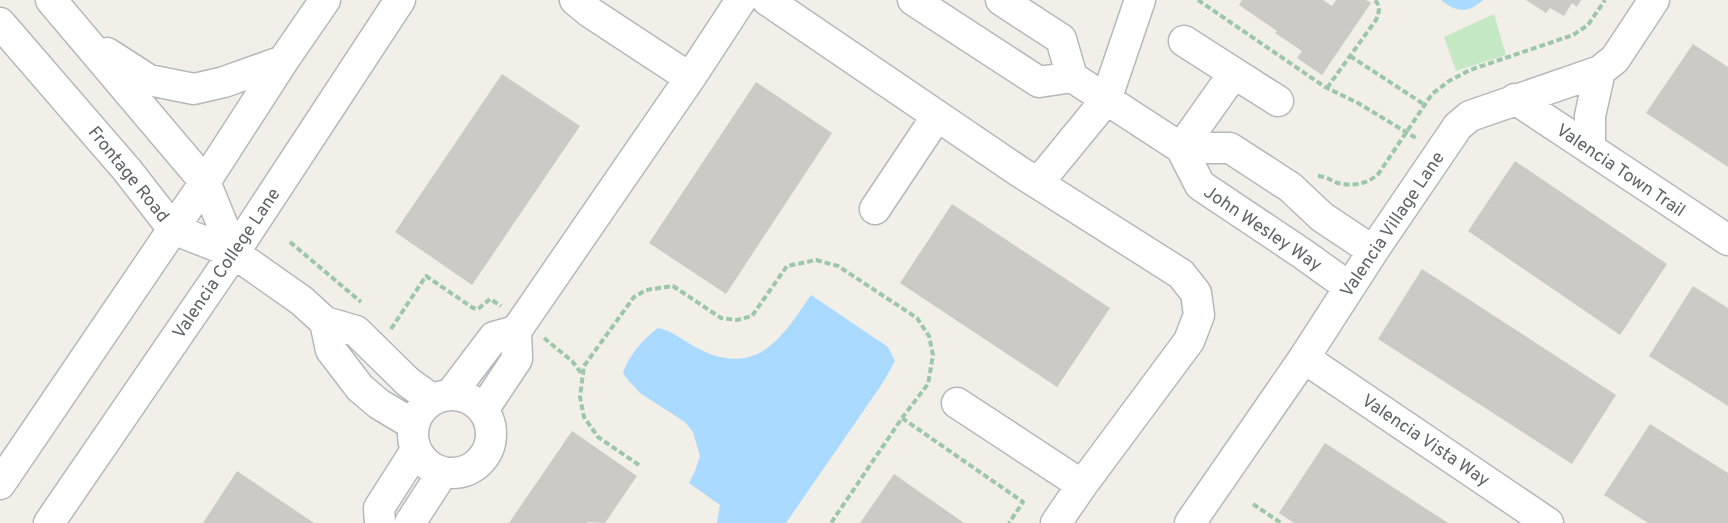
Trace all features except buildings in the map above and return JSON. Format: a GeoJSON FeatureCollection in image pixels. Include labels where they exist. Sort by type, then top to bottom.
{"type":"FeatureCollection","features":[{"type":"Feature","properties":{"kind":"street"},"geometry":{"type":"LineString","coordinates":[[51,0],[205,182],[234,253]]}},
{"type":"Feature","properties":{"kind":"street"},"geometry":{"type":"LineString","coordinates":[[0,484],[205,182],[325,0]]}},
{"type":"Feature","properties":{"kind":"street","name":"Valencia College Lane"},"geometry":{"type":"LineString","coordinates":[[49,523],[234,253],[400,0]]}},
{"type":"Feature","properties":{"kind":"street"},"geometry":{"type":"LineString","coordinates":[[575,0],[690,78]]}},
{"type":"Feature","properties":{"kind":"street"},"geometry":{"type":"LineString","coordinates":[[483,410],[517,359],[523,327],[741,0]]}},
{"type":"Feature","properties":{"kind":"street"},"geometry":{"type":"LineString","coordinates":[[767,0],[1038,183],[1181,274],[1196,293],[1199,315],[1189,341],[1056,523]]}},
{"type":"Feature","properties":{"kind":"street"},"geometry":{"type":"LineString","coordinates":[[913,0],[1039,82],[1072,77]]}},
{"type":"Feature","properties":{"kind":"street"},"geometry":{"type":"LineString","coordinates":[[1001,0],[1061,39],[1072,77],[1106,100],[1182,148],[1230,148],[1290,187],[1322,218],[1373,251]]}},
{"type":"Feature","properties":{"kind":"street","name":"Valencia Village Lane"},"geometry":{"type":"LineString","coordinates":[[1190,523],[1304,358],[1458,126],[1470,116],[1600,71],[1615,59],[1654,0]]}},
{"type":"Feature","properties":{"kind":"street"},"geometry":{"type":"LineString","coordinates":[[1038,183],[1106,100],[1137,1]]}},
{"type":"Feature","properties":{"kind":"street","name":"Frontage Road"},"geometry":{"type":"LineString","coordinates":[[0,23],[128,170],[173,229],[234,253],[302,301],[325,322]]}},
{"type":"Feature","properties":{"kind":"street"},"geometry":{"type":"LineString","coordinates":[[83,38],[149,80],[194,89],[224,82],[283,61]]}},
{"type":"Feature","properties":{"kind":"street"},"geometry":{"type":"LineString","coordinates":[[1184,41],[1278,101]]}},
{"type":"Feature","properties":{"kind":"street"},"geometry":{"type":"LineString","coordinates":[[1590,149],[1590,116],[1600,71]]}},
{"type":"Feature","properties":{"kind":"street"},"geometry":{"type":"LineString","coordinates":[[1182,148],[1234,73]]}},
{"type":"Feature","properties":{"kind":"street","name":"Valencia Town Trail"},"geometry":{"type":"LineString","coordinates":[[1515,99],[1728,240]]}},
{"type":"Feature","properties":{"kind":"street"},"geometry":{"type":"LineString","coordinates":[[875,209],[937,116]]}},
{"type":"Feature","properties":{"kind":"street","name":"John Wesley Way"},"geometry":{"type":"LineString","coordinates":[[1182,148],[1200,185],[1349,287]]}},
{"type":"Feature","properties":{"kind":"street"},"geometry":{"type":"LineString","coordinates":[[325,322],[356,331],[408,382],[442,397],[465,397],[474,401],[483,410],[488,420],[491,432],[490,444],[477,464],[467,470],[443,472],[432,468],[423,460],[415,437],[360,388],[331,350],[325,322]]}},
{"type":"Feature","properties":{"kind":"street"},"geometry":{"type":"LineString","coordinates":[[380,523],[379,508],[415,437],[418,415],[424,406],[442,397],[494,337],[523,327]]}},
{"type":"Feature","properties":{"kind":"street","name":"Valencia Vista Way"},"geometry":{"type":"LineString","coordinates":[[1304,358],[1548,523]]}},
{"type":"Feature","properties":{"kind":"street"},"geometry":{"type":"LineString","coordinates":[[957,403],[1082,485]]}},
{"type":"Feature","properties":{"kind":"street"},"geometry":{"type":"LineString","coordinates":[[410,523],[443,472]]}},
{"type":"Feature","properties":{"kind":"path"},"geometry":{"type":"LineString","coordinates":[[1198,0],[1327,88],[1358,103],[1440,152]]}},
{"type":"Feature","properties":{"kind":"path"},"geometry":{"type":"LineString","coordinates":[[1327,88],[1376,20],[1379,5],[1375,0]]}},
{"type":"Feature","properties":{"kind":"path"},"geometry":{"type":"LineString","coordinates":[[1317,176],[1327,176],[1342,184],[1365,183],[1372,180],[1432,94],[1449,81],[1470,70],[1573,35],[1588,25],[1605,0]]}},
{"type":"Feature","properties":{"kind":"path"},"geometry":{"type":"LineString","coordinates":[[1350,56],[1425,105]]}},
{"type":"Feature","properties":{"kind":"path"},"geometry":{"type":"LineString","coordinates":[[290,242],[365,305]]}},
{"type":"Feature","properties":{"kind":"path"},"geometry":{"type":"LineString","coordinates":[[639,465],[598,437],[584,417],[580,397],[584,366],[634,297],[646,290],[674,286],[721,318],[737,320],[752,316],[787,266],[816,260],[838,266],[917,318],[929,336],[933,355],[928,384],[902,418],[831,523]]}},
{"type":"Feature","properties":{"kind":"path"},"geometry":{"type":"LineString","coordinates":[[390,329],[426,276],[473,308],[478,309],[489,299],[523,327],[572,361],[583,375]]}},
{"type":"Feature","properties":{"kind":"path"},"geometry":{"type":"LineString","coordinates":[[902,418],[1023,502],[1009,523]]}},
{"type":"Feature","properties":{"kind":"path"},"geometry":{"type":"LineString","coordinates":[[1253,504],[1281,523]]}},
{"type":"Feature","properties":{"kind":"green space"},"geometry":{"type":"Polygon","coordinates":[[[1494,14],[1506,55],[1456,71],[1444,37],[1494,14]]]}},
{"type":"Feature","properties":{"kind":"water"},"geometry":{"type":"Polygon","coordinates":[[[1441,0],[1483,0],[1472,8],[1462,10],[1451,7],[1441,0]]]}},
{"type":"Feature","properties":{"kind":"water"},"geometry":{"type":"Polygon","coordinates":[[[811,295],[888,347],[895,361],[882,384],[786,523],[717,523],[720,505],[689,483],[700,456],[693,432],[685,422],[640,393],[623,373],[637,348],[658,328],[719,357],[737,359],[752,356],[766,349],[778,339],[811,295]]]}}]}
